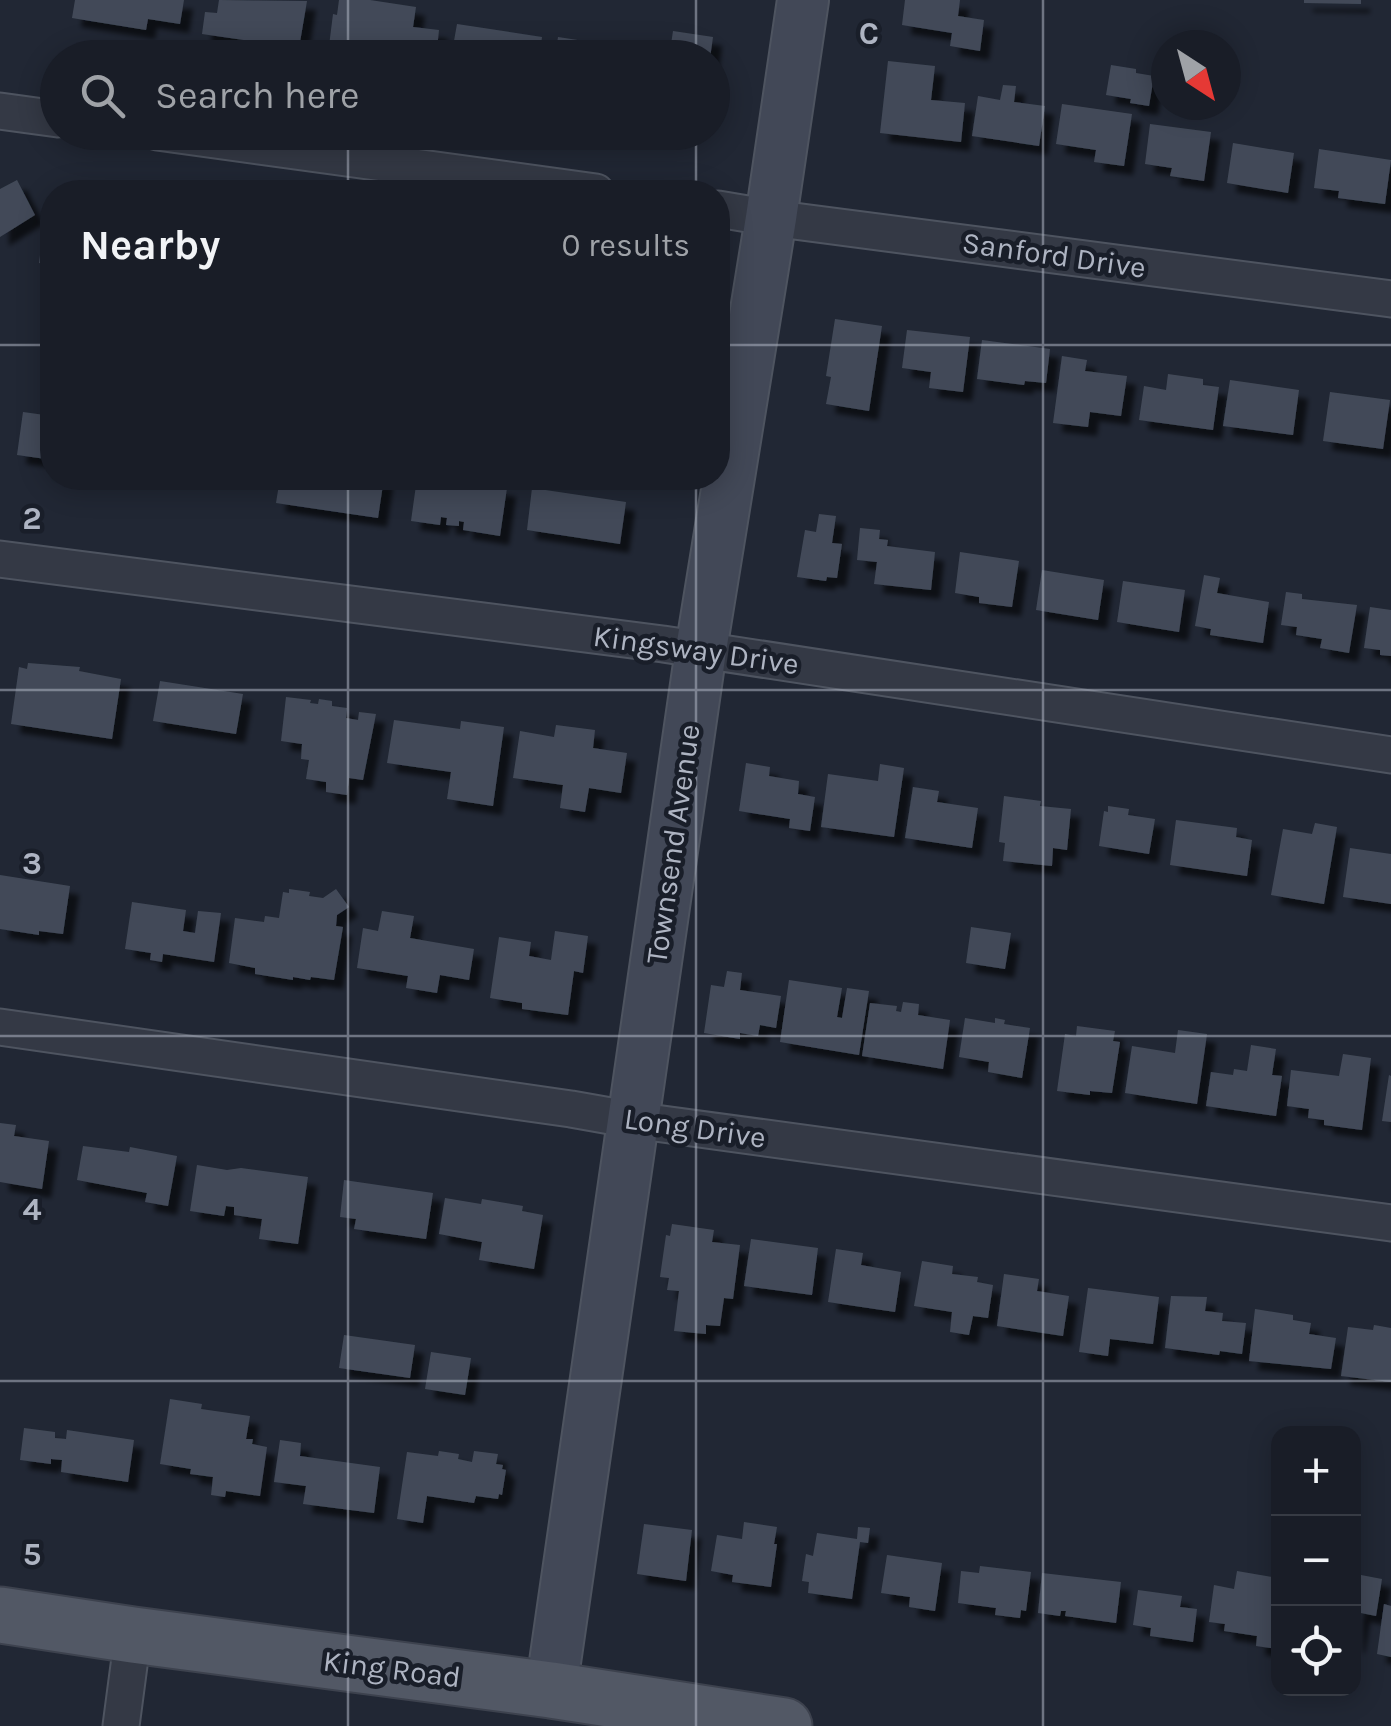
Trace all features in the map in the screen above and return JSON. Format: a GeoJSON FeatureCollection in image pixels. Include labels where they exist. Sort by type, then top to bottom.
{"type":"FeatureCollection","features":[{"type":"Feature","properties":{"kind":"main road","name":"King Road"},"geometry":{"type":"LineString","coordinates":[[0,1614],[784,1726]]}},
{"type":"Feature","properties":{"kind":"street","name":"Townsend Avenue"},"geometry":{"type":"LineString","coordinates":[[730,474],[804,0]]}},
{"type":"Feature","properties":{"kind":"street"},"geometry":{"type":"LineString","coordinates":[[0,111],[40,117]]}},
{"type":"Feature","properties":{"kind":"street"},"geometry":{"type":"LineString","coordinates":[[289,150],[508,180]]}},
{"type":"Feature","properties":{"kind":"street","name":"Sanford Drive"},"geometry":{"type":"LineString","coordinates":[[730,211],[1391,300]]}},
{"type":"Feature","properties":{"kind":"street","name":"Townsend Avenue"},"geometry":{"type":"LineString","coordinates":[[551,1690],[727,490]]}},
{"type":"Feature","properties":{"kind":"street","name":"Kingsway Drive"},"geometry":{"type":"LineString","coordinates":[[0,559],[701,650],[1391,754]]}},
{"type":"Feature","properties":{"kind":"street","name":"Long Drive"},"geometry":{"type":"LineString","coordinates":[[0,1027],[633,1120],[1391,1223]]}},
{"type":"Feature","properties":{"kind":"street"},"geometry":{"type":"LineString","coordinates":[[120,1726],[133,1635]]}},
{"type":"Feature","properties":{"kind":"building"},"geometry":{"type":"Polygon","coordinates":[[[75,0],[184,0],[180,24],[148,19],[146,30],[72,18],[75,0]]]}},
{"type":"Feature","properties":{"kind":"building"},"geometry":{"type":"Polygon","coordinates":[[[219,0],[307,1],[300,40],[244,40],[202,34],[205,12],[217,13],[219,0]]]}},
{"type":"Feature","properties":{"kind":"building"},"geometry":{"type":"Polygon","coordinates":[[[339,0],[416,7],[413,27],[439,30],[438,40],[330,40],[333,14],[337,15],[339,0]]]}},
{"type":"Feature","properties":{"kind":"building"},"geometry":{"type":"Polygon","coordinates":[[[905,0],[960,0],[958,16],[984,20],[980,51],[950,46],[952,33],[902,25],[905,0]]]}},
{"type":"Feature","properties":{"kind":"building"},"geometry":{"type":"Polygon","coordinates":[[[1361,0],[1361,4],[1304,3],[1361,0]]]}},
{"type":"Feature","properties":{"kind":"building"},"geometry":{"type":"Polygon","coordinates":[[[457,24],[542,37],[542,40],[454,40],[457,24]]]}},
{"type":"Feature","properties":{"kind":"building"},"geometry":{"type":"Polygon","coordinates":[[[673,31],[713,37],[713,40],[672,40],[673,31]]]}},
{"type":"Feature","properties":{"kind":"building"},"geometry":{"type":"Polygon","coordinates":[[[888,61],[935,66],[931,100],[965,103],[961,142],[880,133],[888,61]]]}},
{"type":"Feature","properties":{"kind":"building"},"geometry":{"type":"Polygon","coordinates":[[[1111,65],[1151,76],[1149,106],[1106,95],[1111,65]]]}},
{"type":"Feature","properties":{"kind":"building"},"geometry":{"type":"Polygon","coordinates":[[[1003,85],[1016,86],[1014,102],[1045,106],[1039,146],[972,136],[978,96],[1000,100],[1003,85]]]}},
{"type":"Feature","properties":{"kind":"building"},"geometry":{"type":"Polygon","coordinates":[[[1062,104],[1132,114],[1124,166],[1094,162],[1096,150],[1056,144],[1062,104]]]}},
{"type":"Feature","properties":{"kind":"building"},"geometry":{"type":"Polygon","coordinates":[[[1150,124],[1211,132],[1204,181],[1170,176],[1172,168],[1145,164],[1150,124]]]}},
{"type":"Feature","properties":{"kind":"building"},"geometry":{"type":"Polygon","coordinates":[[[1233,143],[1294,153],[1288,193],[1227,183],[1233,143]]]}},
{"type":"Feature","properties":{"kind":"building"},"geometry":{"type":"Polygon","coordinates":[[[1319,149],[1391,160],[1385,204],[1338,198],[1339,191],[1314,188],[1319,149]]]}},
{"type":"Feature","properties":{"kind":"building"},"geometry":{"type":"Polygon","coordinates":[[[17,180],[35,215],[0,237],[0,189],[17,180]]]}},
{"type":"Feature","properties":{"kind":"building"},"geometry":{"type":"Polygon","coordinates":[[[835,319],[882,326],[869,411],[826,404],[835,319]]]}},
{"type":"Feature","properties":{"kind":"building"},"geometry":{"type":"Polygon","coordinates":[[[907,330],[970,337],[963,392],[929,388],[931,372],[902,368],[907,330]]]}},
{"type":"Feature","properties":{"kind":"building"},"geometry":{"type":"Polygon","coordinates":[[[982,340],[1050,349],[1046,383],[1025,381],[1024,385],[977,379],[982,340]]]}},
{"type":"Feature","properties":{"kind":"building"},"geometry":{"type":"Polygon","coordinates":[[[1062,356],[1087,360],[1085,371],[1127,376],[1121,416],[1090,412],[1088,427],[1053,423],[1062,356]]]}},
{"type":"Feature","properties":{"kind":"building"},"geometry":{"type":"Polygon","coordinates":[[[1168,374],[1203,379],[1203,385],[1219,387],[1213,430],[1139,420],[1144,386],[1166,390],[1168,374]]]}},
{"type":"Feature","properties":{"kind":"building"},"geometry":{"type":"Polygon","coordinates":[[[1230,380],[1299,390],[1293,435],[1223,426],[1230,380]]]}},
{"type":"Feature","properties":{"kind":"building"},"geometry":{"type":"Polygon","coordinates":[[[1330,392],[1390,400],[1383,449],[1323,441],[1330,392]]]}},
{"type":"Feature","properties":{"kind":"building"},"geometry":{"type":"Polygon","coordinates":[[[23,412],[40,414],[40,458],[17,455],[23,412]]]}},
{"type":"Feature","properties":{"kind":"building"},"geometry":{"type":"Polygon","coordinates":[[[278,490],[382,490],[378,518],[276,503],[278,490]]]}},
{"type":"Feature","properties":{"kind":"building"},"geometry":{"type":"Polygon","coordinates":[[[415,490],[507,490],[500,536],[463,530],[464,522],[459,521],[459,526],[446,525],[447,518],[441,517],[440,525],[411,521],[415,490]]]}},
{"type":"Feature","properties":{"kind":"building"},"geometry":{"type":"Polygon","coordinates":[[[532,490],[626,502],[620,544],[527,530],[532,490]]]}},
{"type":"Feature","properties":{"kind":"building"},"geometry":{"type":"Polygon","coordinates":[[[819,514],[836,516],[832,543],[842,544],[837,578],[827,577],[826,581],[797,577],[805,530],[816,532],[819,514]]]}},
{"type":"Feature","properties":{"kind":"building"},"geometry":{"type":"Polygon","coordinates":[[[860,528],[880,530],[879,539],[888,540],[887,546],[935,552],[931,590],[874,584],[877,562],[857,560],[860,528]]]}},
{"type":"Feature","properties":{"kind":"building"},"geometry":{"type":"Polygon","coordinates":[[[960,552],[1019,561],[1012,607],[979,603],[979,597],[955,593],[960,552]]]}},
{"type":"Feature","properties":{"kind":"building"},"geometry":{"type":"Polygon","coordinates":[[[1042,570],[1104,580],[1098,620],[1036,610],[1042,570]]]}},
{"type":"Feature","properties":{"kind":"building"},"geometry":{"type":"Polygon","coordinates":[[[1204,575],[1220,578],[1217,593],[1269,602],[1263,643],[1210,635],[1211,629],[1195,626],[1204,575]]]}},
{"type":"Feature","properties":{"kind":"building"},"geometry":{"type":"Polygon","coordinates":[[[1123,581],[1185,590],[1179,632],[1117,622],[1123,581]]]}},
{"type":"Feature","properties":{"kind":"building"},"geometry":{"type":"Polygon","coordinates":[[[1286,592],[1302,594],[1302,599],[1357,605],[1349,653],[1320,648],[1322,639],[1296,635],[1297,627],[1281,625],[1286,592]]]}},
{"type":"Feature","properties":{"kind":"building"},"geometry":{"type":"Polygon","coordinates":[[[1370,607],[1391,610],[1391,656],[1364,648],[1370,607]]]}},
{"type":"Feature","properties":{"kind":"building"},"geometry":{"type":"Polygon","coordinates":[[[28,663],[80,667],[79,671],[121,679],[112,739],[11,724],[19,667],[27,669],[28,663]]]}},
{"type":"Feature","properties":{"kind":"building"},"geometry":{"type":"Polygon","coordinates":[[[160,681],[243,694],[236,734],[153,721],[160,681]]]}},
{"type":"Feature","properties":{"kind":"building"},"geometry":{"type":"Polygon","coordinates":[[[286,697],[318,704],[319,699],[332,701],[332,706],[347,708],[346,718],[358,720],[359,712],[376,714],[363,780],[349,778],[347,795],[326,792],[326,782],[306,779],[309,760],[301,759],[302,744],[281,741],[286,697]]]}},
{"type":"Feature","properties":{"kind":"building"},"geometry":{"type":"Polygon","coordinates":[[[394,720],[460,729],[461,721],[504,727],[493,806],[447,799],[451,772],[387,763],[394,720]]]}},
{"type":"Feature","properties":{"kind":"building"},"geometry":{"type":"Polygon","coordinates":[[[556,725],[595,730],[593,748],[627,753],[621,793],[589,788],[585,812],[560,808],[563,785],[513,778],[520,731],[554,737],[556,725]]]}},
{"type":"Feature","properties":{"kind":"building"},"geometry":{"type":"Polygon","coordinates":[[[746,763],[770,767],[769,776],[799,781],[798,794],[815,797],[810,831],[789,828],[790,819],[739,811],[746,763]]]}},
{"type":"Feature","properties":{"kind":"building"},"geometry":{"type":"Polygon","coordinates":[[[880,764],[904,768],[894,837],[821,827],[828,774],[878,781],[880,764]]]}},
{"type":"Feature","properties":{"kind":"building"},"geometry":{"type":"Polygon","coordinates":[[[913,787],[939,791],[937,802],[978,808],[972,848],[905,838],[913,787]]]}},
{"type":"Feature","properties":{"kind":"building"},"geometry":{"type":"Polygon","coordinates":[[[1004,796],[1071,809],[1067,850],[1053,848],[1052,866],[1003,861],[1005,843],[999,842],[1004,796]]]}},
{"type":"Feature","properties":{"kind":"building"},"geometry":{"type":"Polygon","coordinates":[[[1108,806],[1129,809],[1128,815],[1155,819],[1149,854],[1099,846],[1108,806]]]}},
{"type":"Feature","properties":{"kind":"building"},"geometry":{"type":"Polygon","coordinates":[[[1176,820],[1237,828],[1236,837],[1252,840],[1247,876],[1170,865],[1176,820]]]}},
{"type":"Feature","properties":{"kind":"building"},"geometry":{"type":"Polygon","coordinates":[[[1315,823],[1337,827],[1324,904],[1271,895],[1283,829],[1312,834],[1315,823]]]}},
{"type":"Feature","properties":{"kind":"building"},"geometry":{"type":"Polygon","coordinates":[[[1350,848],[1391,854],[1391,904],[1343,897],[1350,848]]]}},
{"type":"Feature","properties":{"kind":"building"},"geometry":{"type":"Polygon","coordinates":[[[0,875],[70,886],[63,934],[0,929],[0,875]]]}},
{"type":"Feature","properties":{"kind":"building"},"geometry":{"type":"Polygon","coordinates":[[[289,889],[323,898],[336,889],[349,907],[337,915],[336,926],[343,927],[334,980],[293,980],[255,974],[255,968],[229,963],[235,918],[264,922],[265,916],[279,918],[283,892],[289,893],[289,889]]]}},
{"type":"Feature","properties":{"kind":"building"},"geometry":{"type":"Polygon","coordinates":[[[132,902],[186,910],[183,931],[195,933],[198,911],[221,913],[214,962],[163,954],[162,962],[150,960],[151,953],[125,949],[132,902]]]}},
{"type":"Feature","properties":{"kind":"building"},"geometry":{"type":"Polygon","coordinates":[[[382,911],[414,916],[410,938],[474,949],[469,980],[440,975],[437,993],[406,988],[408,976],[357,968],[363,928],[378,931],[382,911]]]}},
{"type":"Feature","properties":{"kind":"building"},"geometry":{"type":"Polygon","coordinates":[[[971,927],[1011,933],[1005,969],[966,963],[971,927]]]}},
{"type":"Feature","properties":{"kind":"building"},"geometry":{"type":"Polygon","coordinates":[[[555,931],[588,936],[583,973],[574,971],[568,1015],[522,1009],[522,1003],[490,998],[499,937],[531,942],[529,956],[551,960],[555,931]]]}},
{"type":"Feature","properties":{"kind":"building"},"geometry":{"type":"Polygon","coordinates":[[[727,971],[742,973],[740,990],[781,996],[776,1028],[760,1025],[758,1036],[740,1033],[740,1039],[704,1033],[711,985],[724,987],[727,971]]]}},
{"type":"Feature","properties":{"kind":"building"},"geometry":{"type":"Polygon","coordinates":[[[789,980],[842,988],[837,1017],[842,1018],[847,988],[869,991],[859,1055],[780,1042],[789,980]]]}},
{"type":"Feature","properties":{"kind":"building"},"geometry":{"type":"Polygon","coordinates":[[[903,1002],[919,1004],[918,1015],[950,1020],[943,1069],[862,1056],[870,1003],[897,1006],[896,1011],[901,1012],[903,1002]]]}},
{"type":"Feature","properties":{"kind":"building"},"geometry":{"type":"Polygon","coordinates":[[[965,1018],[995,1023],[995,1018],[1005,1020],[1004,1024],[1030,1028],[1022,1078],[988,1072],[989,1062],[959,1057],[965,1018]]]}},
{"type":"Feature","properties":{"kind":"building"},"geometry":{"type":"Polygon","coordinates":[[[1077,1026],[1115,1031],[1113,1041],[1120,1042],[1112,1093],[1057,1091],[1065,1034],[1076,1036],[1077,1026]]]}},
{"type":"Feature","properties":{"kind":"building"},"geometry":{"type":"Polygon","coordinates":[[[1178,1030],[1207,1034],[1197,1104],[1125,1093],[1132,1046],[1175,1053],[1178,1030]]]}},
{"type":"Feature","properties":{"kind":"building"},"geometry":{"type":"Polygon","coordinates":[[[1251,1045],[1276,1049],[1272,1075],[1282,1076],[1276,1116],[1206,1106],[1211,1072],[1233,1075],[1234,1069],[1247,1071],[1251,1045]]]}},
{"type":"Feature","properties":{"kind":"building"},"geometry":{"type":"Polygon","coordinates":[[[1343,1054],[1371,1058],[1362,1130],[1324,1125],[1324,1120],[1308,1118],[1309,1109],[1287,1106],[1291,1070],[1339,1076],[1343,1054]]]}},
{"type":"Feature","properties":{"kind":"building"},"geometry":{"type":"Polygon","coordinates":[[[1391,1076],[1391,1122],[1382,1121],[1391,1076]]]}},
{"type":"Feature","properties":{"kind":"building"},"geometry":{"type":"Polygon","coordinates":[[[0,1123],[16,1125],[14,1136],[49,1141],[42,1189],[0,1182],[0,1123]]]}},
{"type":"Feature","properties":{"kind":"building"},"geometry":{"type":"Polygon","coordinates":[[[83,1146],[129,1152],[130,1147],[177,1156],[168,1206],[145,1202],[147,1193],[77,1180],[83,1146]]]}},
{"type":"Feature","properties":{"kind":"building"},"geometry":{"type":"Polygon","coordinates":[[[197,1165],[308,1177],[298,1244],[259,1239],[262,1219],[234,1215],[234,1207],[226,1206],[224,1216],[190,1211],[197,1165]]]}},
{"type":"Feature","properties":{"kind":"building"},"geometry":{"type":"Polygon","coordinates":[[[344,1180],[433,1193],[426,1239],[354,1229],[356,1219],[340,1217],[344,1180]]]}},
{"type":"Feature","properties":{"kind":"building"},"geometry":{"type":"Polygon","coordinates":[[[445,1198],[523,1206],[522,1211],[543,1215],[534,1269],[479,1260],[482,1242],[439,1234],[445,1198]]]}},
{"type":"Feature","properties":{"kind":"building"},"geometry":{"type":"Polygon","coordinates":[[[672,1224],[714,1230],[712,1242],[740,1245],[733,1299],[724,1298],[720,1326],[706,1325],[706,1334],[674,1331],[679,1291],[667,1290],[669,1278],[660,1277],[666,1235],[670,1236],[672,1224]]]}},
{"type":"Feature","properties":{"kind":"building"},"geometry":{"type":"Polygon","coordinates":[[[751,1239],[818,1248],[812,1295],[744,1286],[751,1239]]]}},
{"type":"Feature","properties":{"kind":"building"},"geometry":{"type":"Polygon","coordinates":[[[836,1249],[863,1253],[861,1265],[901,1272],[895,1312],[828,1302],[836,1249]]]}},
{"type":"Feature","properties":{"kind":"building"},"geometry":{"type":"Polygon","coordinates":[[[922,1261],[953,1266],[952,1274],[978,1277],[977,1282],[993,1285],[988,1318],[973,1316],[969,1335],[950,1332],[952,1312],[914,1306],[922,1261]]]}},
{"type":"Feature","properties":{"kind":"building"},"geometry":{"type":"Polygon","coordinates":[[[1004,1274],[1039,1279],[1037,1291],[1069,1296],[1063,1336],[997,1326],[1004,1274]]]}},
{"type":"Feature","properties":{"kind":"building"},"geometry":{"type":"Polygon","coordinates":[[[1088,1288],[1159,1297],[1153,1344],[1110,1339],[1108,1356],[1079,1352],[1088,1288]]]}},
{"type":"Feature","properties":{"kind":"building"},"geometry":{"type":"Polygon","coordinates":[[[1171,1296],[1207,1297],[1205,1311],[1223,1313],[1222,1321],[1246,1323],[1242,1354],[1165,1348],[1171,1296]]]}},
{"type":"Feature","properties":{"kind":"building"},"geometry":{"type":"Polygon","coordinates":[[[1255,1309],[1293,1315],[1293,1320],[1311,1323],[1309,1334],[1336,1338],[1331,1369],[1249,1361],[1255,1309]]]}},
{"type":"Feature","properties":{"kind":"building"},"geometry":{"type":"Polygon","coordinates":[[[1374,1325],[1391,1328],[1391,1382],[1341,1376],[1348,1327],[1373,1330],[1374,1325]]]}},
{"type":"Feature","properties":{"kind":"building"},"geometry":{"type":"Polygon","coordinates":[[[344,1335],[415,1345],[410,1378],[339,1368],[344,1335]]]}},
{"type":"Feature","properties":{"kind":"building"},"geometry":{"type":"Polygon","coordinates":[[[431,1352],[471,1358],[465,1395],[425,1389],[431,1352]]]}},
{"type":"Feature","properties":{"kind":"building"},"geometry":{"type":"Polygon","coordinates":[[[170,1399],[202,1404],[201,1409],[250,1416],[246,1439],[267,1447],[260,1496],[226,1491],[225,1497],[211,1495],[213,1477],[160,1464],[170,1399]]]}},
{"type":"Feature","properties":{"kind":"building"},"geometry":{"type":"Polygon","coordinates":[[[24,1428],[55,1432],[55,1438],[66,1439],[67,1430],[134,1440],[128,1482],[61,1472],[62,1460],[51,1459],[51,1464],[20,1460],[24,1428]]]}},
{"type":"Feature","properties":{"kind":"building"},"geometry":{"type":"Polygon","coordinates":[[[280,1440],[301,1443],[300,1456],[380,1467],[374,1513],[303,1504],[306,1486],[274,1482],[280,1440]]]}},
{"type":"Feature","properties":{"kind":"building"},"geometry":{"type":"Polygon","coordinates":[[[439,1451],[459,1454],[458,1459],[472,1462],[474,1451],[498,1454],[496,1464],[506,1470],[502,1495],[498,1499],[476,1496],[474,1503],[427,1496],[423,1523],[397,1519],[407,1452],[438,1456],[439,1451]]]}},
{"type":"Feature","properties":{"kind":"building"},"geometry":{"type":"Polygon","coordinates":[[[744,1522],[777,1527],[771,1587],[732,1582],[733,1575],[711,1571],[717,1535],[742,1539],[744,1522]]]}},
{"type":"Feature","properties":{"kind":"building"},"geometry":{"type":"Polygon","coordinates":[[[644,1524],[692,1530],[686,1581],[637,1574],[644,1524]]]}},
{"type":"Feature","properties":{"kind":"building"},"geometry":{"type":"Polygon","coordinates":[[[858,1527],[870,1528],[868,1543],[860,1542],[852,1599],[808,1593],[809,1582],[802,1581],[806,1554],[813,1556],[817,1533],[857,1539],[858,1527]]]}},
{"type":"Feature","properties":{"kind":"building"},"geometry":{"type":"Polygon","coordinates":[[[887,1555],[942,1563],[935,1611],[909,1607],[910,1597],[881,1593],[887,1555]]]}},
{"type":"Feature","properties":{"kind":"building"},"geometry":{"type":"Polygon","coordinates":[[[980,1566],[1031,1572],[1026,1611],[1021,1610],[1020,1618],[995,1615],[996,1608],[958,1603],[961,1571],[979,1573],[980,1566]]]}},
{"type":"Feature","properties":{"kind":"building"},"geometry":{"type":"Polygon","coordinates":[[[1237,1571],[1271,1577],[1271,1648],[1256,1646],[1257,1636],[1224,1631],[1225,1624],[1209,1622],[1214,1585],[1234,1589],[1237,1571]]]}},
{"type":"Feature","properties":{"kind":"building"},"geometry":{"type":"Polygon","coordinates":[[[1042,1573],[1121,1582],[1116,1623],[1065,1616],[1066,1611],[1061,1611],[1060,1616],[1038,1613],[1042,1573]]]}},
{"type":"Feature","properties":{"kind":"building"},"geometry":{"type":"Polygon","coordinates":[[[1361,1575],[1382,1579],[1376,1616],[1361,1613],[1361,1575]]]}},
{"type":"Feature","properties":{"kind":"building"},"geometry":{"type":"Polygon","coordinates":[[[1138,1590],[1182,1596],[1180,1607],[1197,1609],[1193,1642],[1150,1636],[1151,1628],[1133,1625],[1138,1590]]]}},
{"type":"Feature","properties":{"kind":"building"},"geometry":{"type":"Polygon","coordinates":[[[1384,1604],[1391,1606],[1391,1657],[1377,1654],[1384,1604]]]}}]}
